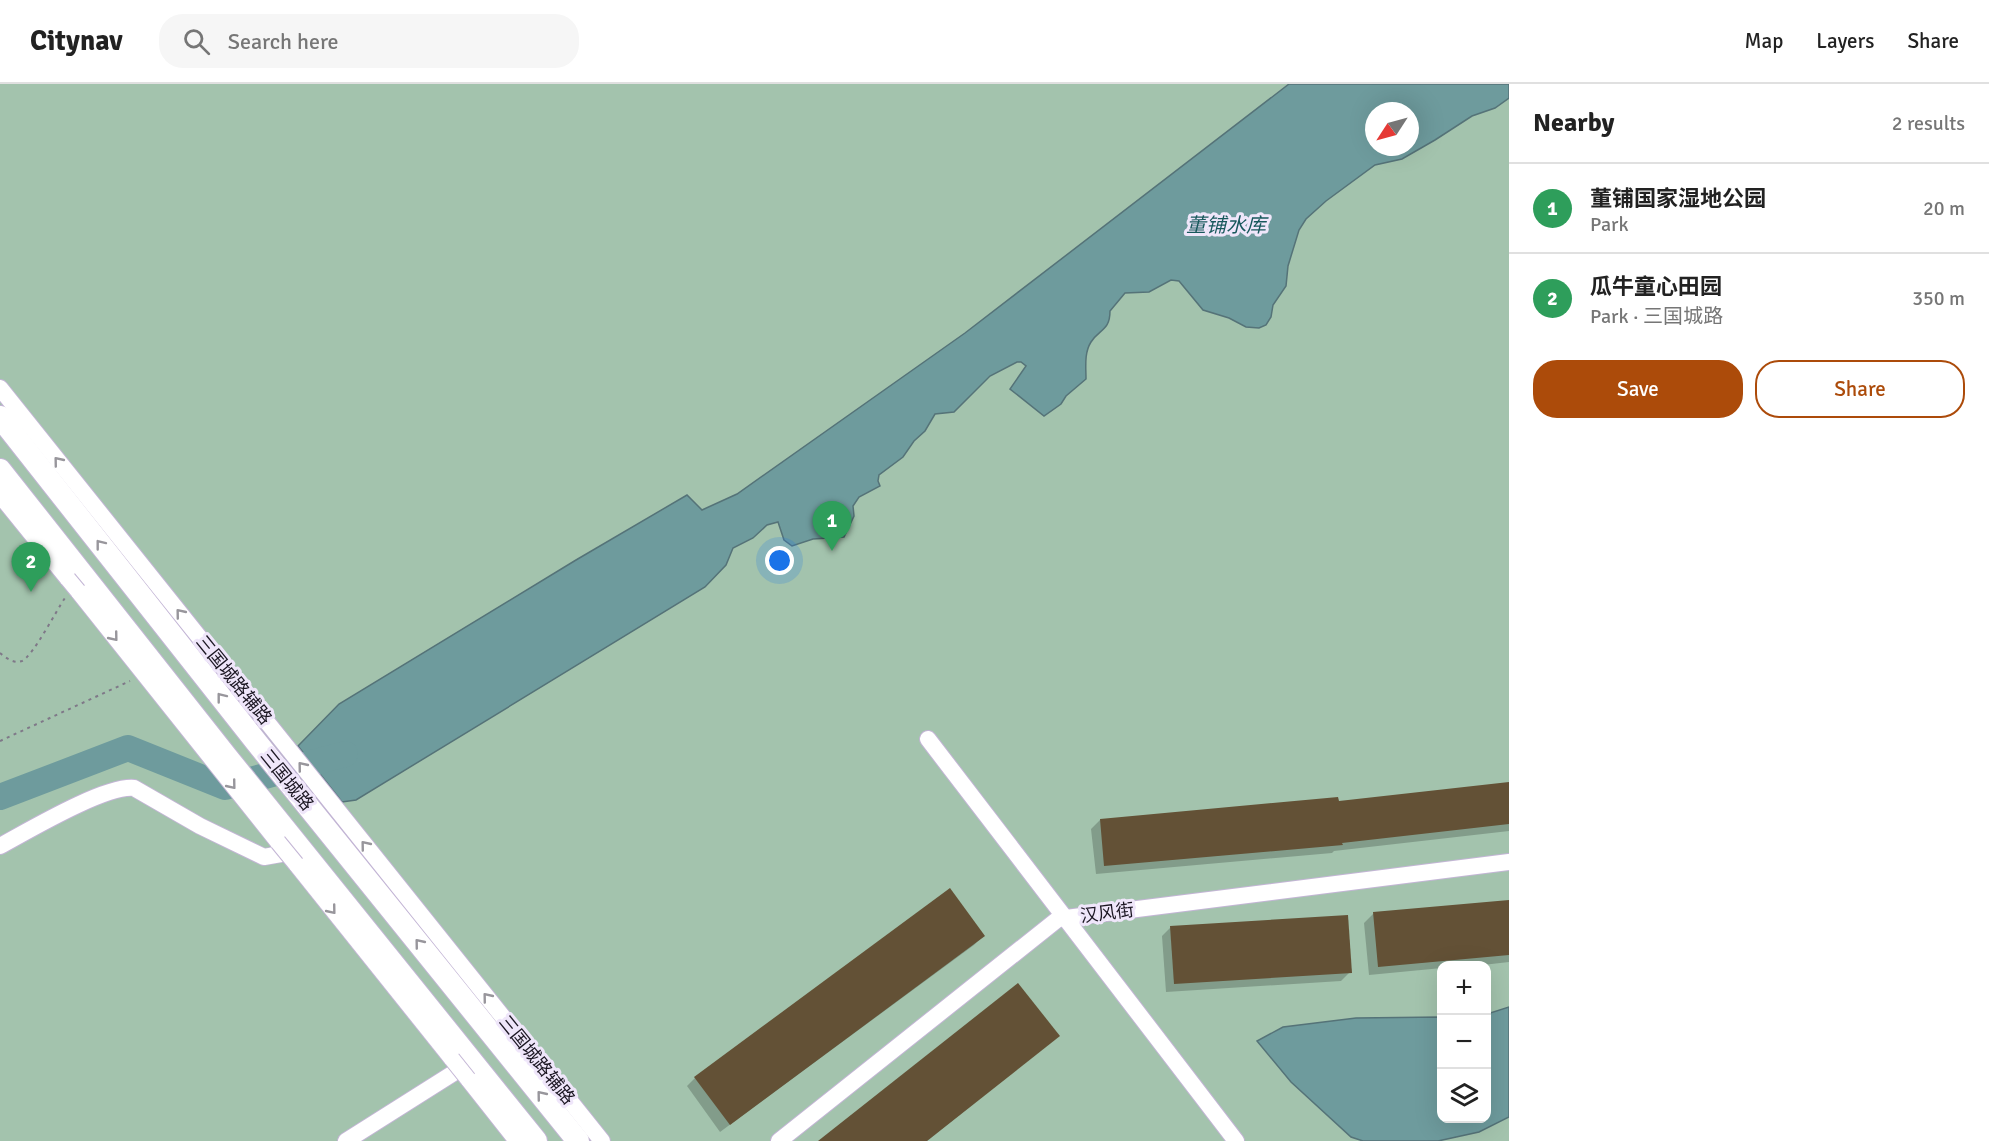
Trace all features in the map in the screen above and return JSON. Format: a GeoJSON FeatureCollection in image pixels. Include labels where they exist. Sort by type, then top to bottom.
{"type":"FeatureCollection","features":[{"type":"Feature","properties":{"kind":"main road","name":"三国城路"},"geometry":{"type":"LineString","coordinates":[[0,417],[329,816],[578,1141]]}},
{"type":"Feature","properties":{"kind":"main road","name":"三国城路"},"geometry":{"type":"LineString","coordinates":[[0,470],[226,756],[292,849],[464,1067],[536,1141]]}},
{"type":"Feature","properties":{"kind":"street","name":"三国城路辅路"},"geometry":{"type":"LineString","coordinates":[[0,388],[263,734]]}},
{"type":"Feature","properties":{"kind":"street"},"geometry":{"type":"LineString","coordinates":[[0,495],[70,589],[266,827],[292,849]]}},
{"type":"Feature","properties":{"kind":"street"},"geometry":{"type":"LineString","coordinates":[[928,739],[1236,1141]]}},
{"type":"Feature","properties":{"kind":"street"},"geometry":{"type":"LineString","coordinates":[[0,846],[91,799],[134,788],[200,826],[264,857],[292,849]]}},
{"type":"Feature","properties":{"kind":"street","name":"三国城路辅路"},"geometry":{"type":"LineString","coordinates":[[329,816],[602,1141]]}},
{"type":"Feature","properties":{"kind":"street","name":"汉风街"},"geometry":{"type":"LineString","coordinates":[[779,1141],[1058,919],[1509,862]]}},
{"type":"Feature","properties":{"kind":"street"},"geometry":{"type":"LineString","coordinates":[[346,1141],[464,1067],[517,1141]]}},
{"type":"Feature","properties":{"kind":"path"},"geometry":{"type":"LineString","coordinates":[[0,653],[11,661],[17,662],[28,656],[70,589]]}},
{"type":"Feature","properties":{"kind":"path"},"geometry":{"type":"LineString","coordinates":[[0,741],[126,683]]}},
{"type":"Feature","properties":{"kind":"shaded area"},"geometry":{"type":"Polygon","coordinates":[[[0,84],[1509,84],[1509,1141],[0,1141],[0,84]]]}},
{"type":"Feature","properties":{"kind":"water","name":"董铺水库"},"geometry":{"type":"Polygon","coordinates":[[[1289,84],[1509,84],[1509,98],[1495,108],[1472,116],[1419,149],[1419,102],[1365,102],[1365,156],[1407,156],[1375,165],[1326,201],[1306,219],[1299,230],[1288,266],[1286,286],[1273,305],[1271,317],[1266,325],[1259,328],[1246,327],[1229,318],[1203,310],[1179,281],[1171,280],[1149,292],[1125,293],[1110,311],[1110,318],[1106,326],[1089,346],[1086,379],[1066,396],[1061,404],[1044,416],[1010,389],[1026,366],[1021,362],[990,376],[954,412],[935,414],[925,431],[914,441],[903,457],[879,475],[880,486],[859,497],[853,506],[854,516],[844,537],[813,539],[792,546],[784,540],[778,522],[767,525],[753,538],[733,548],[726,565],[705,587],[356,800],[342,802],[298,746],[339,704],[687,495],[702,510],[737,494],[965,333],[1289,84]]]}},
{"type":"Feature","properties":{"kind":"water"},"geometry":{"type":"Polygon","coordinates":[[[1509,1007],[1509,1117],[1479,1132],[1438,1141],[1363,1141],[1351,1137],[1291,1082],[1257,1041],[1283,1027],[1356,1018],[1437,1017],[1437,1123],[1491,1123],[1491,1013],[1509,1007]]]}},
{"type":"Feature","properties":{"kind":"building"},"geometry":{"type":"Polygon","coordinates":[[[1509,782],[1509,824],[1342,843],[1343,845],[1104,866],[1100,819],[1338,797],[1339,801],[1509,782]]]}},
{"type":"Feature","properties":{"kind":"building"},"geometry":{"type":"Polygon","coordinates":[[[950,888],[985,936],[730,1125],[694,1077],[950,888]]]}},
{"type":"Feature","properties":{"kind":"building"},"geometry":{"type":"Polygon","coordinates":[[[1509,900],[1509,955],[1378,967],[1373,912],[1509,900]]]}},
{"type":"Feature","properties":{"kind":"building"},"geometry":{"type":"Polygon","coordinates":[[[1348,915],[1352,973],[1174,984],[1170,926],[1348,915]]]}},
{"type":"Feature","properties":{"kind":"building"},"geometry":{"type":"Polygon","coordinates":[[[1018,983],[1060,1036],[927,1141],[818,1141],[1018,983]]]}},
{"type":"Feature","properties":{"kind":"waterway"},"geometry":{"type":"LineString","coordinates":[[0,797],[128,748],[225,787],[345,754]]}},
{"type":"Feature","properties":{"kind":"place","name":"董铺国家湿地公园"},"geometry":{"type":"Point","coordinates":[832,551]}},
{"type":"Feature","properties":{"kind":"place","name":"瓜牛童心田园"},"geometry":{"type":"Point","coordinates":[31,592]}}]}
